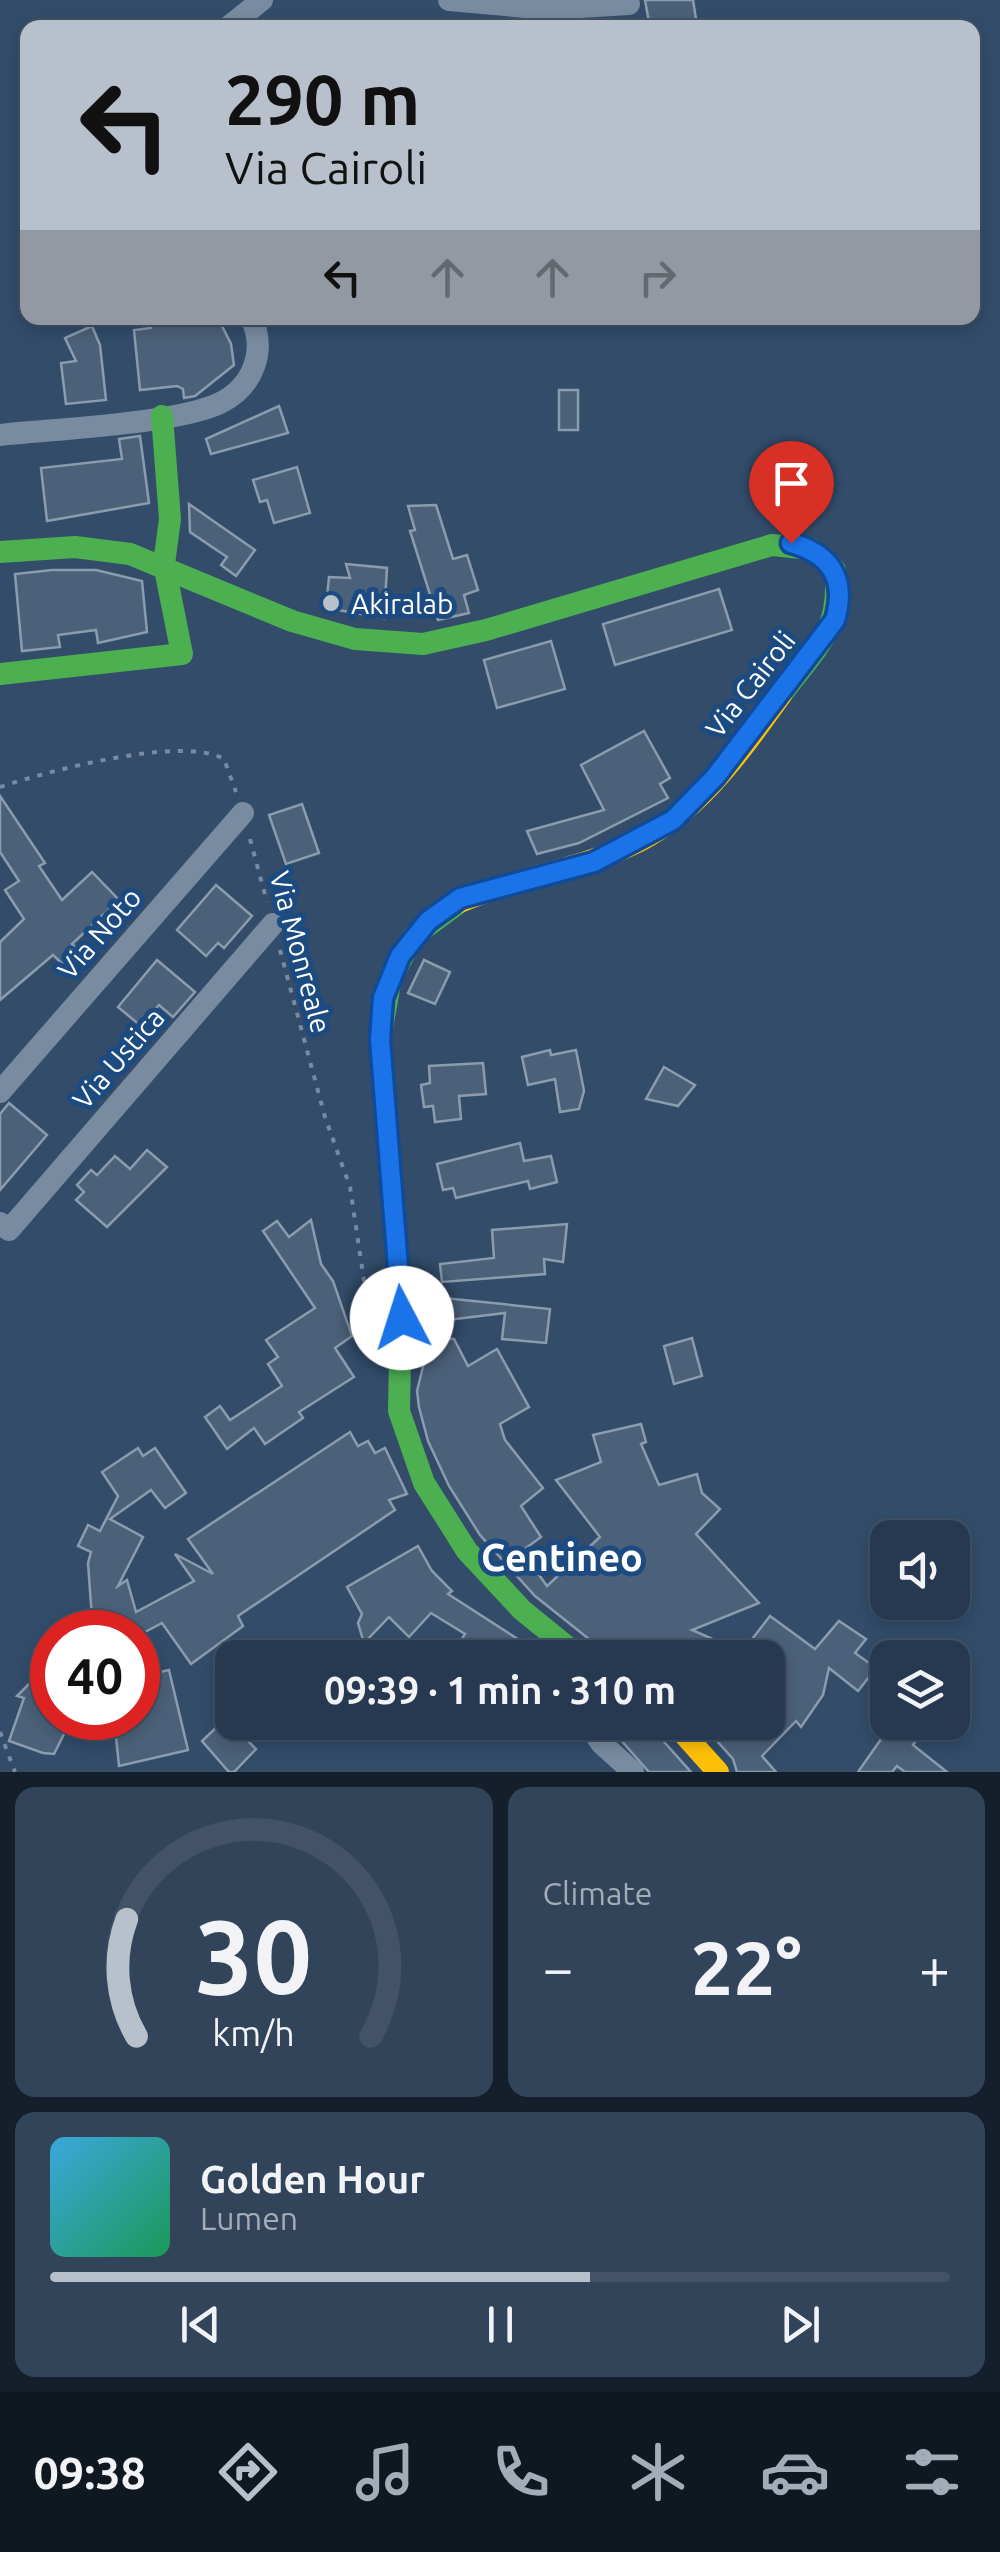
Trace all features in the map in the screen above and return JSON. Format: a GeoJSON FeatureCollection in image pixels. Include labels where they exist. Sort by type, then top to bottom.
{"type":"FeatureCollection","features":[{"type":"Feature","properties":{"kind":"street"},"geometry":{"type":"LineString","coordinates":[[237,20],[262,0]]}},
{"type":"Feature","properties":{"kind":"street"},"geometry":{"type":"LineString","coordinates":[[450,0],[558,9],[629,4]]}},
{"type":"Feature","properties":{"kind":"street"},"geometry":{"type":"LineString","coordinates":[[0,435],[162,416],[218,404],[242,388],[257,356],[254,325]]}},
{"type":"Feature","properties":{"kind":"street"},"geometry":{"type":"LineString","coordinates":[[0,674],[182,654],[164,564],[170,519],[162,416]]}},
{"type":"Feature","properties":{"kind":"street","name":"Via Cairoli"},"geometry":{"type":"LineString","coordinates":[[0,552],[102,548],[164,564],[292,621],[355,639],[403,644],[437,642],[486,630],[772,545],[811,548],[835,570],[841,588],[835,620],[826,636],[715,777],[673,820],[594,862],[460,898],[428,921],[391,974],[380,1039],[402,1318],[397,1385],[406,1433],[437,1506],[461,1544],[502,1592],[556,1640]]}},
{"type":"Feature","properties":{"kind":"street","name":"Via Noto"},"geometry":{"type":"LineString","coordinates":[[0,1092],[243,813]]}},
{"type":"Feature","properties":{"kind":"street","name":"Via Ustica"},"geometry":{"type":"LineString","coordinates":[[5,1226],[273,924]]}},
{"type":"Feature","properties":{"kind":"street"},"geometry":{"type":"LineString","coordinates":[[600,1740],[633,1772]]}},
{"type":"Feature","properties":{"kind":"street"},"geometry":{"type":"LineString","coordinates":[[690,1740],[718,1772]]}},
{"type":"Feature","properties":{"kind":"path","name":"Via Monreale"},"geometry":{"type":"LineString","coordinates":[[0,787],[71,767],[188,749],[208,750],[224,759],[243,813],[325,1116],[350,1187],[374,1343]]}},
{"type":"Feature","properties":{"kind":"path"},"geometry":{"type":"LineString","coordinates":[[0,1732],[15,1772]]}},
{"type":"Feature","properties":{"kind":"building"},"geometry":{"type":"Polygon","coordinates":[[[645,0],[693,0],[695,20],[649,20],[645,0]]]}},
{"type":"Feature","properties":{"kind":"building"},"geometry":{"type":"Polygon","coordinates":[[[151,325],[222,325],[231,344],[234,365],[195,396],[184,398],[183,389],[177,386],[140,390],[134,330],[151,325]]]}},
{"type":"Feature","properties":{"kind":"building"},"geometry":{"type":"Polygon","coordinates":[[[92,326],[100,345],[106,400],[66,404],[61,363],[76,361],[65,338],[92,326]]]}},
{"type":"Feature","properties":{"kind":"building"},"geometry":{"type":"Polygon","coordinates":[[[559,390],[578,390],[578,430],[559,430],[559,390]]]}},
{"type":"Feature","properties":{"kind":"building"},"geometry":{"type":"Polygon","coordinates":[[[279,406],[288,433],[211,454],[206,439],[279,406]]]}},
{"type":"Feature","properties":{"kind":"building"},"geometry":{"type":"Polygon","coordinates":[[[140,436],[149,503],[47,521],[41,468],[122,459],[119,439],[140,436]]]}},
{"type":"Feature","properties":{"kind":"building"},"geometry":{"type":"Polygon","coordinates":[[[297,467],[310,513],[274,523],[267,500],[260,502],[253,480],[297,467]]]}},
{"type":"Feature","properties":{"kind":"building"},"geometry":{"type":"Polygon","coordinates":[[[189,504],[255,550],[236,576],[221,565],[227,557],[190,532],[189,504]]]}},
{"type":"Feature","properties":{"kind":"building"},"geometry":{"type":"Polygon","coordinates":[[[436,505],[453,559],[467,555],[478,590],[464,595],[469,613],[438,620],[410,531],[415,530],[408,506],[436,505]]]}},
{"type":"Feature","properties":{"kind":"building"},"geometry":{"type":"Polygon","coordinates":[[[346,564],[387,568],[384,618],[326,608],[329,577],[350,578],[346,564]]]}},
{"type":"Feature","properties":{"kind":"building"},"geometry":{"type":"Polygon","coordinates":[[[96,570],[142,581],[147,632],[98,643],[96,630],[58,635],[60,647],[22,651],[15,574],[96,570]]]}},
{"type":"Feature","properties":{"kind":"building"},"geometry":{"type":"Polygon","coordinates":[[[719,589],[732,630],[615,665],[603,624],[719,589]]]}},
{"type":"Feature","properties":{"kind":"building"},"geometry":{"type":"Polygon","coordinates":[[[551,641],[565,689],[497,708],[484,660],[551,641]]]}},
{"type":"Feature","properties":{"kind":"building"},"geometry":{"type":"Polygon","coordinates":[[[644,731],[670,778],[660,784],[668,798],[579,843],[537,854],[527,831],[604,810],[581,765],[644,731]]]}},
{"type":"Feature","properties":{"kind":"building"},"geometry":{"type":"Polygon","coordinates":[[[0,796],[45,863],[39,866],[62,900],[92,872],[119,900],[72,944],[87,958],[72,973],[53,955],[0,1000],[0,942],[24,919],[5,890],[19,881],[0,852],[0,796]]]}},
{"type":"Feature","properties":{"kind":"building"},"geometry":{"type":"Polygon","coordinates":[[[302,804],[319,853],[286,864],[269,815],[302,804]]]}},
{"type":"Feature","properties":{"kind":"building"},"geometry":{"type":"Polygon","coordinates":[[[216,885],[252,916],[224,948],[218,943],[206,956],[177,930],[216,885]]]}},
{"type":"Feature","properties":{"kind":"building"},"geometry":{"type":"Polygon","coordinates":[[[157,960],[195,992],[173,1017],[159,1005],[141,1026],[118,1007],[157,960]]]}},
{"type":"Feature","properties":{"kind":"building"},"geometry":{"type":"Polygon","coordinates":[[[424,960],[450,972],[435,1004],[408,993],[424,960]]]}},
{"type":"Feature","properties":{"kind":"building"},"geometry":{"type":"Polygon","coordinates":[[[550,1050],[551,1055],[576,1050],[584,1091],[579,1109],[560,1112],[555,1079],[528,1085],[522,1057],[550,1050]]]}},
{"type":"Feature","properties":{"kind":"building"},"geometry":{"type":"Polygon","coordinates":[[[483,1063],[486,1094],[459,1096],[461,1119],[435,1122],[433,1106],[424,1107],[421,1085],[430,1083],[429,1066],[483,1063]]]}},
{"type":"Feature","properties":{"kind":"building"},"geometry":{"type":"Polygon","coordinates":[[[664,1067],[695,1085],[678,1106],[646,1099],[664,1067]]]}},
{"type":"Feature","properties":{"kind":"building"},"geometry":{"type":"Polygon","coordinates":[[[9,1103],[47,1135],[0,1190],[0,1114],[9,1103]]]}},
{"type":"Feature","properties":{"kind":"building"},"geometry":{"type":"Polygon","coordinates":[[[520,1143],[524,1161],[551,1156],[557,1182],[530,1189],[528,1181],[456,1198],[453,1188],[443,1190],[437,1164],[520,1143]]]}},
{"type":"Feature","properties":{"kind":"building"},"geometry":{"type":"Polygon","coordinates":[[[147,1150],[167,1167],[107,1227],[76,1200],[84,1192],[77,1185],[91,1170],[97,1175],[115,1156],[130,1169],[147,1150]]]}},
{"type":"Feature","properties":{"kind":"building"},"geometry":{"type":"Polygon","coordinates":[[[311,1220],[321,1264],[333,1281],[352,1336],[335,1348],[354,1377],[299,1412],[303,1418],[265,1444],[254,1428],[227,1449],[205,1417],[220,1406],[230,1420],[282,1386],[268,1364],[278,1357],[266,1340],[315,1308],[263,1231],[277,1221],[289,1237],[311,1220]]]}},
{"type":"Feature","properties":{"kind":"building"},"geometry":{"type":"Polygon","coordinates":[[[567,1224],[563,1262],[544,1259],[545,1274],[442,1282],[440,1264],[494,1258],[492,1230],[567,1224]]]}},
{"type":"Feature","properties":{"kind":"building"},"geometry":{"type":"Polygon","coordinates":[[[444,1298],[550,1309],[546,1343],[502,1339],[505,1313],[447,1320],[444,1298]]]}},
{"type":"Feature","properties":{"kind":"building"},"geometry":{"type":"Polygon","coordinates":[[[430,1338],[454,1339],[468,1366],[497,1349],[529,1407],[500,1424],[505,1440],[543,1488],[521,1506],[541,1537],[522,1551],[547,1586],[600,1537],[556,1480],[601,1462],[593,1435],[641,1424],[646,1442],[641,1444],[659,1485],[697,1474],[702,1493],[720,1509],[696,1534],[759,1603],[692,1630],[715,1640],[590,1640],[535,1596],[480,1535],[449,1486],[428,1441],[417,1391],[430,1338]]]}},
{"type":"Feature","properties":{"kind":"building"},"geometry":{"type":"Polygon","coordinates":[[[692,1338],[702,1376],[674,1384],[664,1346],[692,1338]]]}},
{"type":"Feature","properties":{"kind":"building"},"geometry":{"type":"Polygon","coordinates":[[[350,1432],[358,1446],[368,1441],[375,1453],[385,1448],[407,1494],[389,1500],[395,1510],[238,1616],[243,1626],[224,1640],[215,1640],[215,1646],[191,1664],[160,1624],[160,1610],[140,1610],[194,1581],[175,1554],[213,1574],[188,1539],[350,1432]]]}},
{"type":"Feature","properties":{"kind":"building"},"geometry":{"type":"Polygon","coordinates":[[[138,1448],[143,1456],[155,1448],[186,1493],[165,1508],[151,1490],[110,1519],[143,1537],[118,1586],[127,1580],[135,1610],[91,1610],[88,1563],[91,1552],[78,1546],[88,1525],[100,1531],[118,1496],[102,1472],[138,1448]]]}},
{"type":"Feature","properties":{"kind":"building"},"geometry":{"type":"Polygon","coordinates":[[[418,1546],[432,1571],[452,1591],[448,1594],[519,1640],[461,1640],[465,1634],[431,1613],[409,1637],[389,1617],[363,1640],[358,1623],[362,1614],[347,1587],[418,1546]]]}},
{"type":"Feature","properties":{"kind":"building"},"geometry":{"type":"Polygon","coordinates":[[[770,1616],[815,1649],[839,1621],[866,1639],[855,1653],[870,1664],[870,1676],[858,1691],[829,1668],[823,1695],[801,1727],[796,1721],[785,1732],[785,1640],[751,1640],[770,1616]]]}},
{"type":"Feature","properties":{"kind":"building"},"geometry":{"type":"Polygon","coordinates":[[[169,1670],[188,1750],[119,1766],[116,1740],[160,1740],[160,1672],[169,1670]]]}},
{"type":"Feature","properties":{"kind":"building"},"geometry":{"type":"Polygon","coordinates":[[[30,1683],[30,1740],[61,1740],[54,1754],[9,1741],[24,1698],[17,1696],[30,1683]]]}},
{"type":"Feature","properties":{"kind":"building"},"geometry":{"type":"Polygon","coordinates":[[[215,1729],[215,1740],[247,1740],[256,1749],[234,1772],[229,1772],[202,1741],[215,1729]]]}},
{"type":"Feature","properties":{"kind":"building"},"geometry":{"type":"Polygon","coordinates":[[[621,1740],[662,1740],[691,1772],[649,1772],[621,1740]]]}},
{"type":"Feature","properties":{"kind":"building"},"geometry":{"type":"Polygon","coordinates":[[[716,1740],[778,1740],[762,1756],[776,1772],[737,1772],[733,1759],[716,1740]]]}},
{"type":"Feature","properties":{"kind":"building"},"geometry":{"type":"Polygon","coordinates":[[[880,1740],[916,1740],[913,1745],[947,1772],[905,1772],[897,1766],[892,1772],[858,1772],[880,1740]]]}},
{"type":"Feature","properties":{"kind":"traffic: fast"},"geometry":{"type":"LineString","coordinates":[[0,674],[182,654],[164,564],[170,519],[162,416]]}},
{"type":"Feature","properties":{"kind":"traffic: fast"},"geometry":{"type":"LineString","coordinates":[[0,552],[75,547],[130,554],[292,621],[355,639],[423,644],[486,630],[772,545],[811,549],[835,570],[834,609],[815,651],[781,695]]}},
{"type":"Feature","properties":{"kind":"traffic: fast"},"geometry":{"type":"LineString","coordinates":[[460,902],[414,936],[391,978],[380,1039],[401,1305],[399,1411],[424,1483],[467,1551],[522,1610],[559,1640]]}},
{"type":"Feature","properties":{"kind":"traffic: slow"},"geometry":{"type":"LineString","coordinates":[[460,902],[608,854],[653,833],[715,781],[781,695]]}},
{"type":"Feature","properties":{"kind":"traffic: slow"},"geometry":{"type":"LineString","coordinates":[[689,1740],[718,1772]]}},
{"type":"Feature","properties":{"kind":"place","name":"Akiralab"},"geometry":{"type":"Point","coordinates":[331,603]}},
{"type":"Feature","properties":{"kind":"district","name":"Centineo"},"geometry":{"type":"Point","coordinates":[562,1557]}},
{"type":"Feature","properties":{"kind":"route"},"geometry":{"type":"LineString","coordinates":[[402,1318],[380,1039],[383,998],[400,956],[428,921],[460,898],[594,862],[650,834],[689,805],[715,777],[835,620],[841,588],[835,570],[811,548],[791,543]]}}]}
